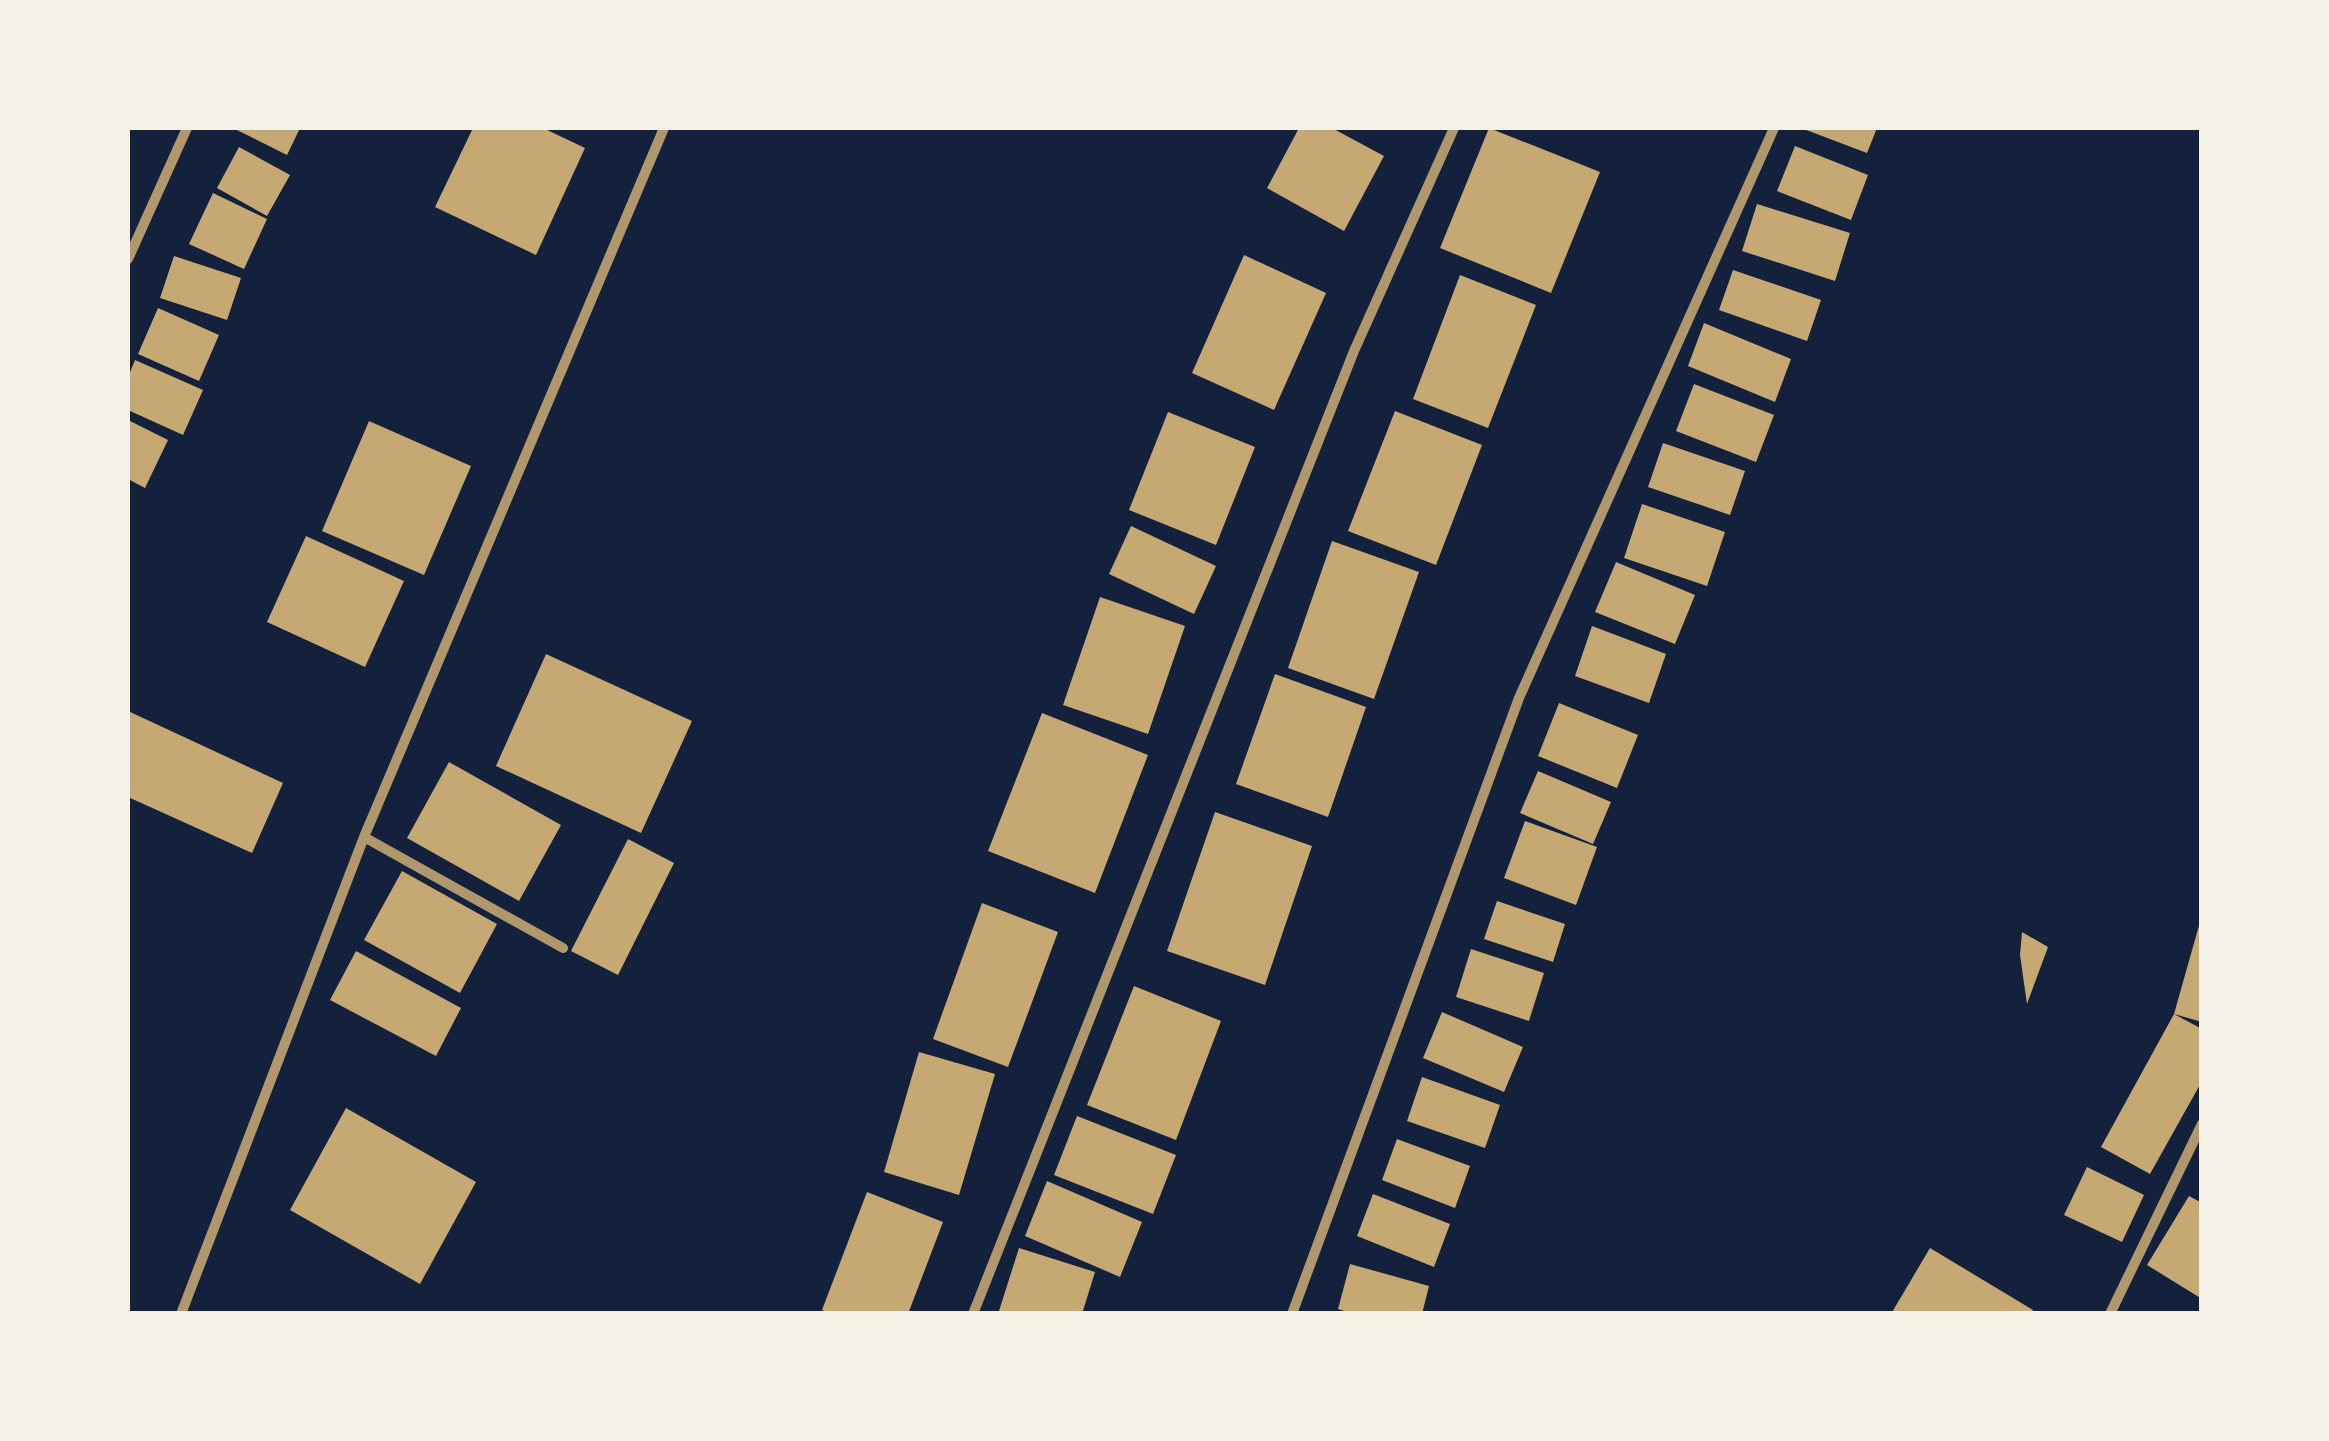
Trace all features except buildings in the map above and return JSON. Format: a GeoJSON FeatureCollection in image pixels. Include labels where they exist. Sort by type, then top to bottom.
{"type":"FeatureCollection","features":[{"type":"Feature","properties":{"kind":"street"},"geometry":{"type":"LineString","coordinates":[[128,259],[187,128]]}},
{"type":"Feature","properties":{"kind":"street"},"geometry":{"type":"LineString","coordinates":[[181,1314],[364,837],[664,128]]}},
{"type":"Feature","properties":{"kind":"street"},"geometry":{"type":"LineString","coordinates":[[973,1314],[1354,351],[1454,128]]}},
{"type":"Feature","properties":{"kind":"street"},"geometry":{"type":"LineString","coordinates":[[1292,1314],[1519,698],[1774,128]]}},
{"type":"Feature","properties":{"kind":"street"},"geometry":{"type":"LineString","coordinates":[[364,837],[563,948]]}},
{"type":"Feature","properties":{"kind":"street"},"geometry":{"type":"LineString","coordinates":[[2110,1314],[2202,1124]]}}]}
